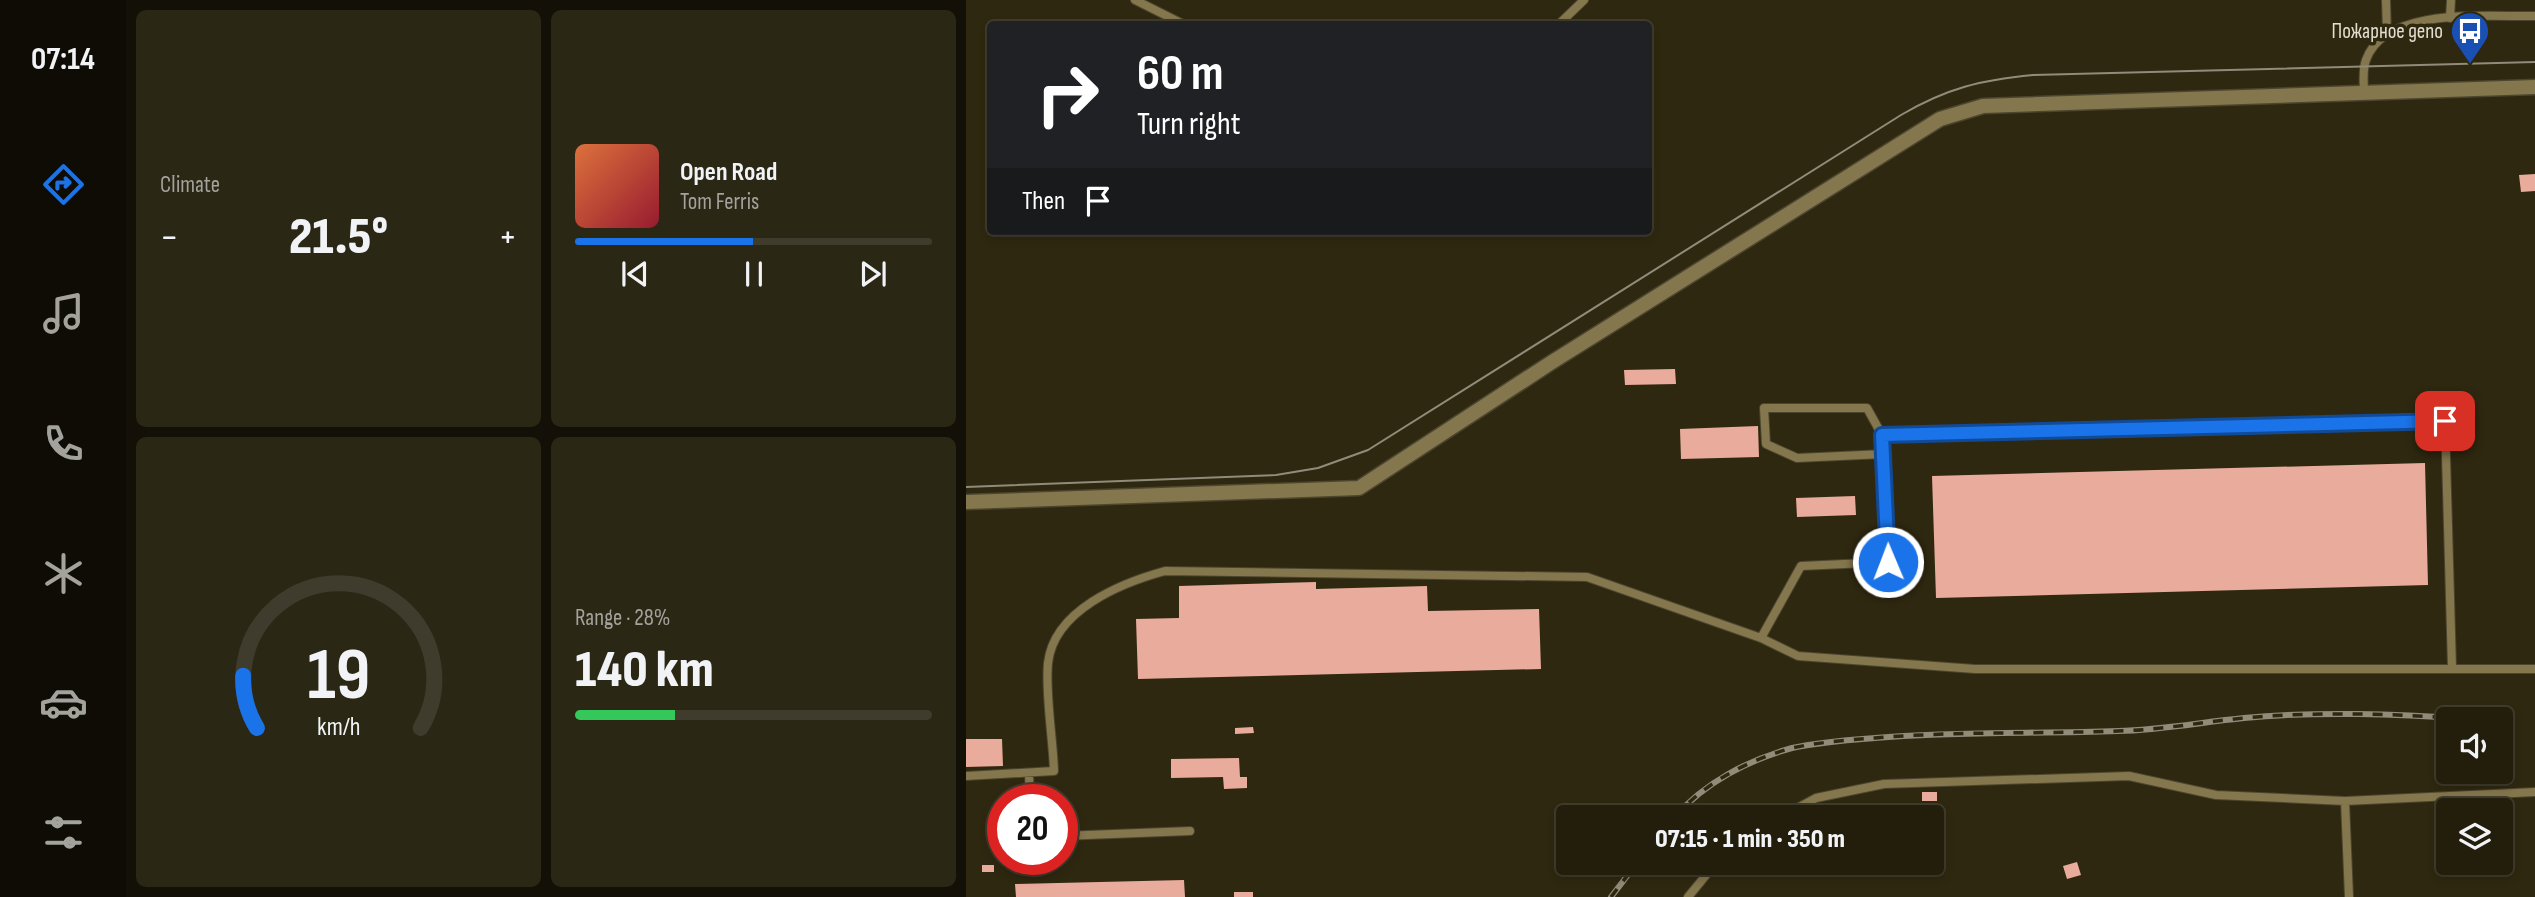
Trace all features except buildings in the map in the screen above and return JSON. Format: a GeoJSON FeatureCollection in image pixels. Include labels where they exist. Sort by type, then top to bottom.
{"type":"FeatureCollection","features":[{"type":"Feature","properties":{"kind":"street"},"geometry":{"type":"LineString","coordinates":[[966,502],[1359,488],[1576,347],[1940,119],[1983,106],[2535,87]]}},
{"type":"Feature","properties":{"kind":"lane"},"geometry":{"type":"LineString","coordinates":[[1135,0],[1177,21]]}},
{"type":"Feature","properties":{"kind":"lane"},"geometry":{"type":"LineString","coordinates":[[1562,21],[1584,0]]}},
{"type":"Feature","properties":{"kind":"lane"},"geometry":{"type":"LineString","coordinates":[[2386,0],[2387,33]]}},
{"type":"Feature","properties":{"kind":"lane"},"geometry":{"type":"LineString","coordinates":[[2451,0],[2451,18]]}},
{"type":"Feature","properties":{"kind":"lane"},"geometry":{"type":"LineString","coordinates":[[2364,93],[2365,61],[2387,33],[2417,21],[2535,16]]}},
{"type":"Feature","properties":{"kind":"lane"},"geometry":{"type":"LineString","coordinates":[[1761,638],[1801,566],[1888,562],[1884,454],[1882,435],[1867,408],[1764,408],[1766,444],[1797,458],[1884,454]]}},
{"type":"Feature","properties":{"kind":"lane"},"geometry":{"type":"LineString","coordinates":[[1882,435],[2445,421],[2452,668]]}},
{"type":"Feature","properties":{"kind":"lane"},"geometry":{"type":"LineString","coordinates":[[966,776],[1054,771],[1048,661],[1064,625],[1097,598],[1128,581],[1165,571],[1587,577],[1761,638],[1798,656],[1975,669],[2535,669]]}},
{"type":"Feature","properties":{"kind":"lane"},"geometry":{"type":"LineString","coordinates":[[1029,773],[1029,784]]}},
{"type":"Feature","properties":{"kind":"lane"},"geometry":{"type":"LineString","coordinates":[[1802,805],[1816,797],[1884,784],[2129,776],[2216,795],[2344,801],[2535,792]]}},
{"type":"Feature","properties":{"kind":"lane"},"geometry":{"type":"LineString","coordinates":[[2344,801],[2349,897]]}},
{"type":"Feature","properties":{"kind":"lane"},"geometry":{"type":"LineString","coordinates":[[1078,835],[1190,831]]}},
{"type":"Feature","properties":{"kind":"lane"},"geometry":{"type":"LineString","coordinates":[[1688,897],[1706,875]]}},
{"type":"Feature","properties":{"kind":"tram line"},"geometry":{"type":"LineString","coordinates":[[966,487],[1276,475],[1318,468],[1368,450],[1901,115],[1934,98],[1965,87],[2033,75],[2535,62]]}},
{"type":"Feature","properties":{"kind":"railway"},"geometry":{"type":"LineString","coordinates":[[1687,805],[1713,783],[1743,766],[1792,748],[1823,743],[1936,734],[2134,730],[2301,714],[2436,717]]}},
{"type":"Feature","properties":{"kind":"railway"},"geometry":{"type":"LineString","coordinates":[[1611,897],[1628,875]]}},
{"type":"Feature","properties":{"kind":"place","name":"Пожарное депо"},"geometry":{"type":"Point","coordinates":[2470,65]}},
{"type":"Feature","properties":{"kind":"route"},"geometry":{"type":"LineString","coordinates":[[1888,562],[1882,435],[2445,421]]}}]}
